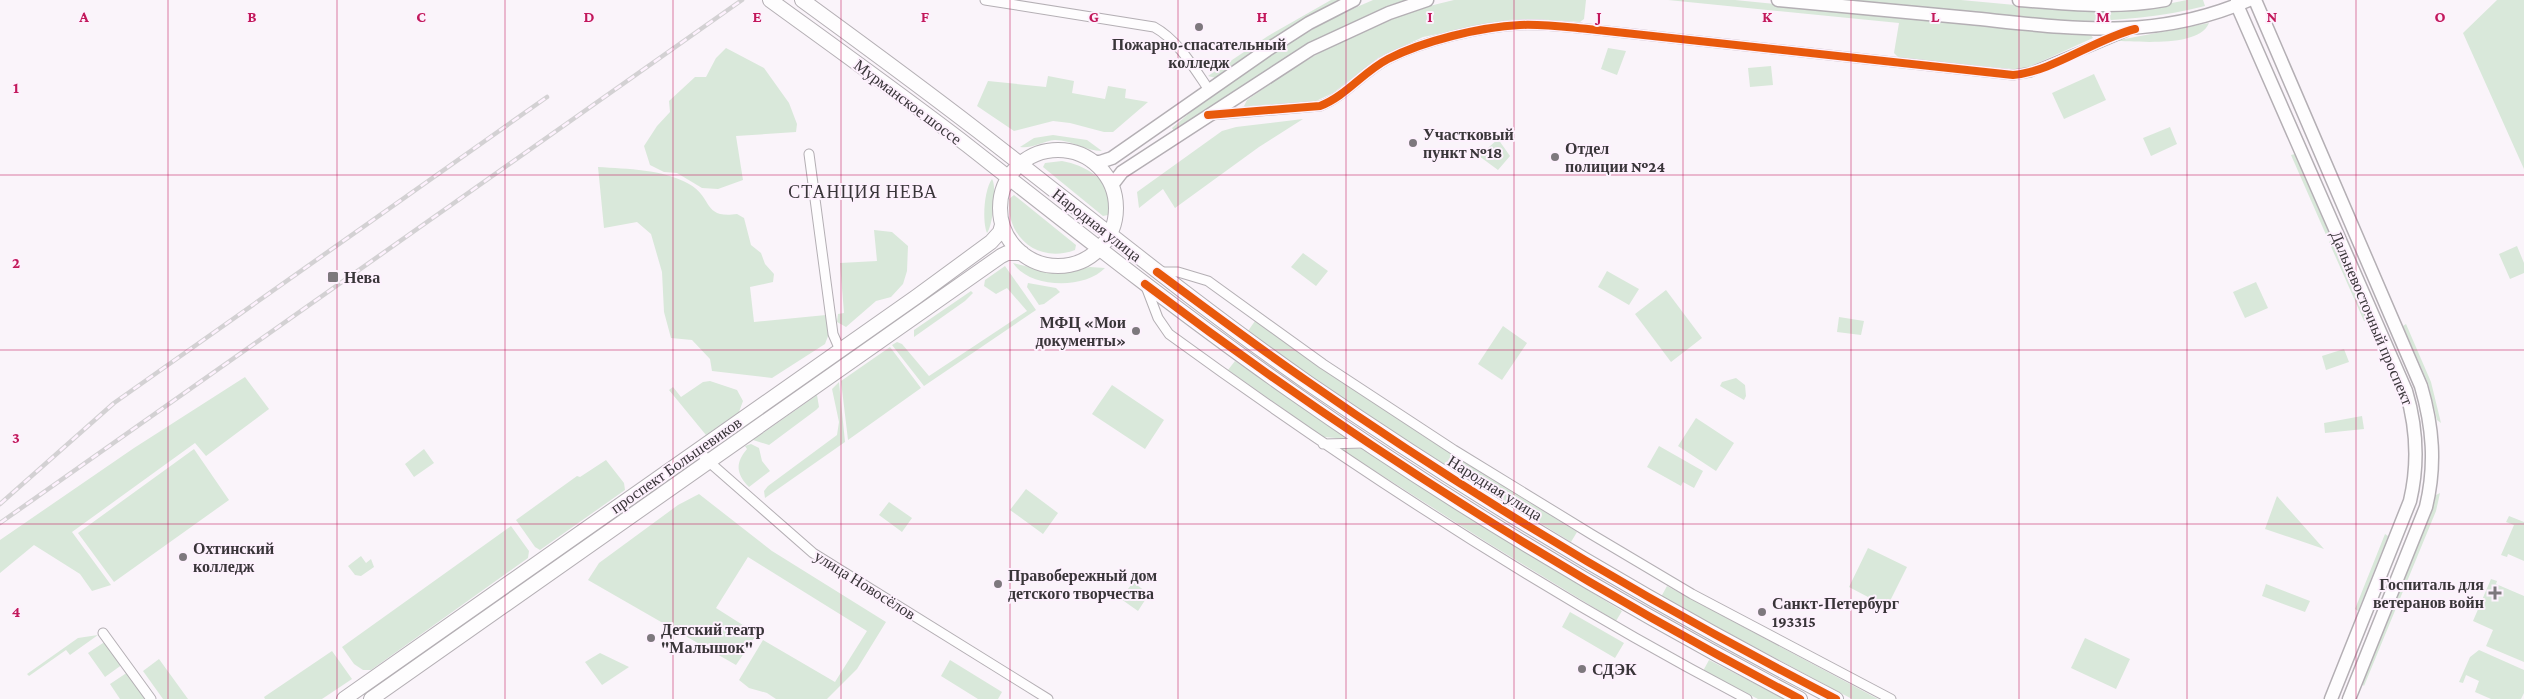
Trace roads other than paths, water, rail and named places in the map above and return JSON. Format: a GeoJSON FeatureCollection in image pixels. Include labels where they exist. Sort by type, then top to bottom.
{"type":"FeatureCollection","features":[{"type":"Feature","properties":{"kind":"main road","name":"Мурманское шоссе"},"geometry":{"type":"LineString","coordinates":[[770,0],[1008,178]]}},
{"type":"Feature","properties":{"kind":"main road","name":"Мурманское шоссе"},"geometry":{"type":"LineString","coordinates":[[802,0],[1019,164]]}},
{"type":"Feature","properties":{"kind":"main road"},"geometry":{"type":"LineString","coordinates":[[1057,149],[1068,151],[1093,162],[1112,185],[1116,209],[1110,235],[1099,249],[1084,260],[1066,265],[1038,262],[1022,252],[1007,236],[1002,225],[1000,204],[1008,178],[1019,164],[1044,151],[1057,149]]}},
{"type":"Feature","properties":{"kind":"main road","name":"Народная улица"},"geometry":{"type":"LineString","coordinates":[[1019,164],[1157,272],[1307,382],[1486,499],[1653,600],[1836,699]]}},
{"type":"Feature","properties":{"kind":"main road","name":"Народная улица"},"geometry":{"type":"LineString","coordinates":[[1008,178],[1145,284],[1293,393],[1367,443],[1477,513],[1639,611],[1800,699]]}},
{"type":"Feature","properties":{"kind":"main road","name":"проспект Большевиков"},"geometry":{"type":"LineString","coordinates":[[344,699],[991,242],[1002,225]]}},
{"type":"Feature","properties":{"kind":"main road","name":"проспект Большевиков"},"geometry":{"type":"LineString","coordinates":[[371,699],[1001,256],[1022,252]]}},
{"type":"Feature","properties":{"kind":"street"},"geometry":{"type":"LineString","coordinates":[[985,0],[1154,27],[1166,33],[1210,90]]}},
{"type":"Feature","properties":{"kind":"street"},"geometry":{"type":"LineString","coordinates":[[1093,162],[1112,158],[1309,22],[1354,0]]}},
{"type":"Feature","properties":{"kind":"street"},"geometry":{"type":"LineString","coordinates":[[1112,185],[1122,172],[1311,49],[1389,13],[1427,0]]}},
{"type":"Feature","properties":{"kind":"street"},"geometry":{"type":"LineString","coordinates":[[1778,0],[2036,25],[2135,29]]}},
{"type":"Feature","properties":{"kind":"street"},"geometry":{"type":"LineString","coordinates":[[2019,0],[2098,6],[2165,0]]}},
{"type":"Feature","properties":{"kind":"street"},"geometry":{"type":"LineString","coordinates":[[1208,115],[1320,106],[1335,99],[1374,67],[1403,52],[1445,38],[1519,25],[1588,30],[2013,75],[2031,72],[2115,34],[2210,15],[2237,3],[2249,0]]}},
{"type":"Feature","properties":{"kind":"street","name":"Дальневосточный проспект"},"geometry":{"type":"LineString","coordinates":[[2255,0],[2421,386],[2431,428],[2433,473],[2426,507],[2349,699]]}},
{"type":"Feature","properties":{"kind":"street","name":"Дальневосточный проспект"},"geometry":{"type":"LineString","coordinates":[[2237,3],[2406,391],[2415,430],[2416,472],[2410,501],[2331,699]]}},
{"type":"Feature","properties":{"kind":"street"},"geometry":{"type":"LineString","coordinates":[[809,154],[833,334],[840,350]]}},
{"type":"Feature","properties":{"kind":"street"},"geometry":{"type":"LineString","coordinates":[[1157,272],[1178,272],[1208,281],[1380,402],[1591,534],[1692,594],[1891,699]]}},
{"type":"Feature","properties":{"kind":"street"},"geometry":{"type":"LineString","coordinates":[[1145,284],[1158,318],[1169,334],[1323,444],[1582,606],[1747,699]]}},
{"type":"Feature","properties":{"kind":"street"},"geometry":{"type":"LineString","coordinates":[[1323,444],[1367,443]]}},
{"type":"Feature","properties":{"kind":"street","name":"улица Новосёлов"},"geometry":{"type":"LineString","coordinates":[[698,449],[708,461],[813,553],[1048,699]]}},
{"type":"Feature","properties":{"kind":"street"},"geometry":{"type":"LineString","coordinates":[[103,634],[151,699]]}},
{"type":"Feature","properties":{"kind":"railway"},"geometry":{"type":"LineString","coordinates":[[0,523],[742,0]]}},
{"type":"Feature","properties":{"kind":"railway"},"geometry":{"type":"LineString","coordinates":[[0,504],[114,403],[547,97]]}},
{"type":"Feature","properties":{"kind":"place","name":"Пожарно-спасательный колледж"},"geometry":{"type":"Point","coordinates":[1199,27]}},
{"type":"Feature","properties":{"kind":"place","name":"Участковый пункт №18"},"geometry":{"type":"Point","coordinates":[1413,143]}},
{"type":"Feature","properties":{"kind":"place","name":"Отдел полиции №24"},"geometry":{"type":"Point","coordinates":[1555,157]}},
{"type":"Feature","properties":{"kind":"place","name":"Нева"},"geometry":{"type":"Point","coordinates":[333,277]}},
{"type":"Feature","properties":{"kind":"place","name":"МФЦ «Мои документы»"},"geometry":{"type":"Point","coordinates":[1136,331]}},
{"type":"Feature","properties":{"kind":"place","name":"Охтинский колледж"},"geometry":{"type":"Point","coordinates":[183,557]}},
{"type":"Feature","properties":{"kind":"place","name":"Правобережный дом детского творчества"},"geometry":{"type":"Point","coordinates":[998,584]}},
{"type":"Feature","properties":{"kind":"place","name":"Госпиталь для ветеранов войн"},"geometry":{"type":"Point","coordinates":[2495,593]}},
{"type":"Feature","properties":{"kind":"place","name":"Санкт-Петербург 193315"},"geometry":{"type":"Point","coordinates":[1762,612]}},
{"type":"Feature","properties":{"kind":"place","name":"Детский театр \"Малышок\""},"geometry":{"type":"Point","coordinates":[651,638]}},
{"type":"Feature","properties":{"kind":"place","name":"СДЭК"},"geometry":{"type":"Point","coordinates":[1582,669]}},
{"type":"Feature","properties":{"kind":"district","name":"СТАНЦИЯ НЕВА"},"geometry":{"type":"Point","coordinates":[863,192]}}]}
